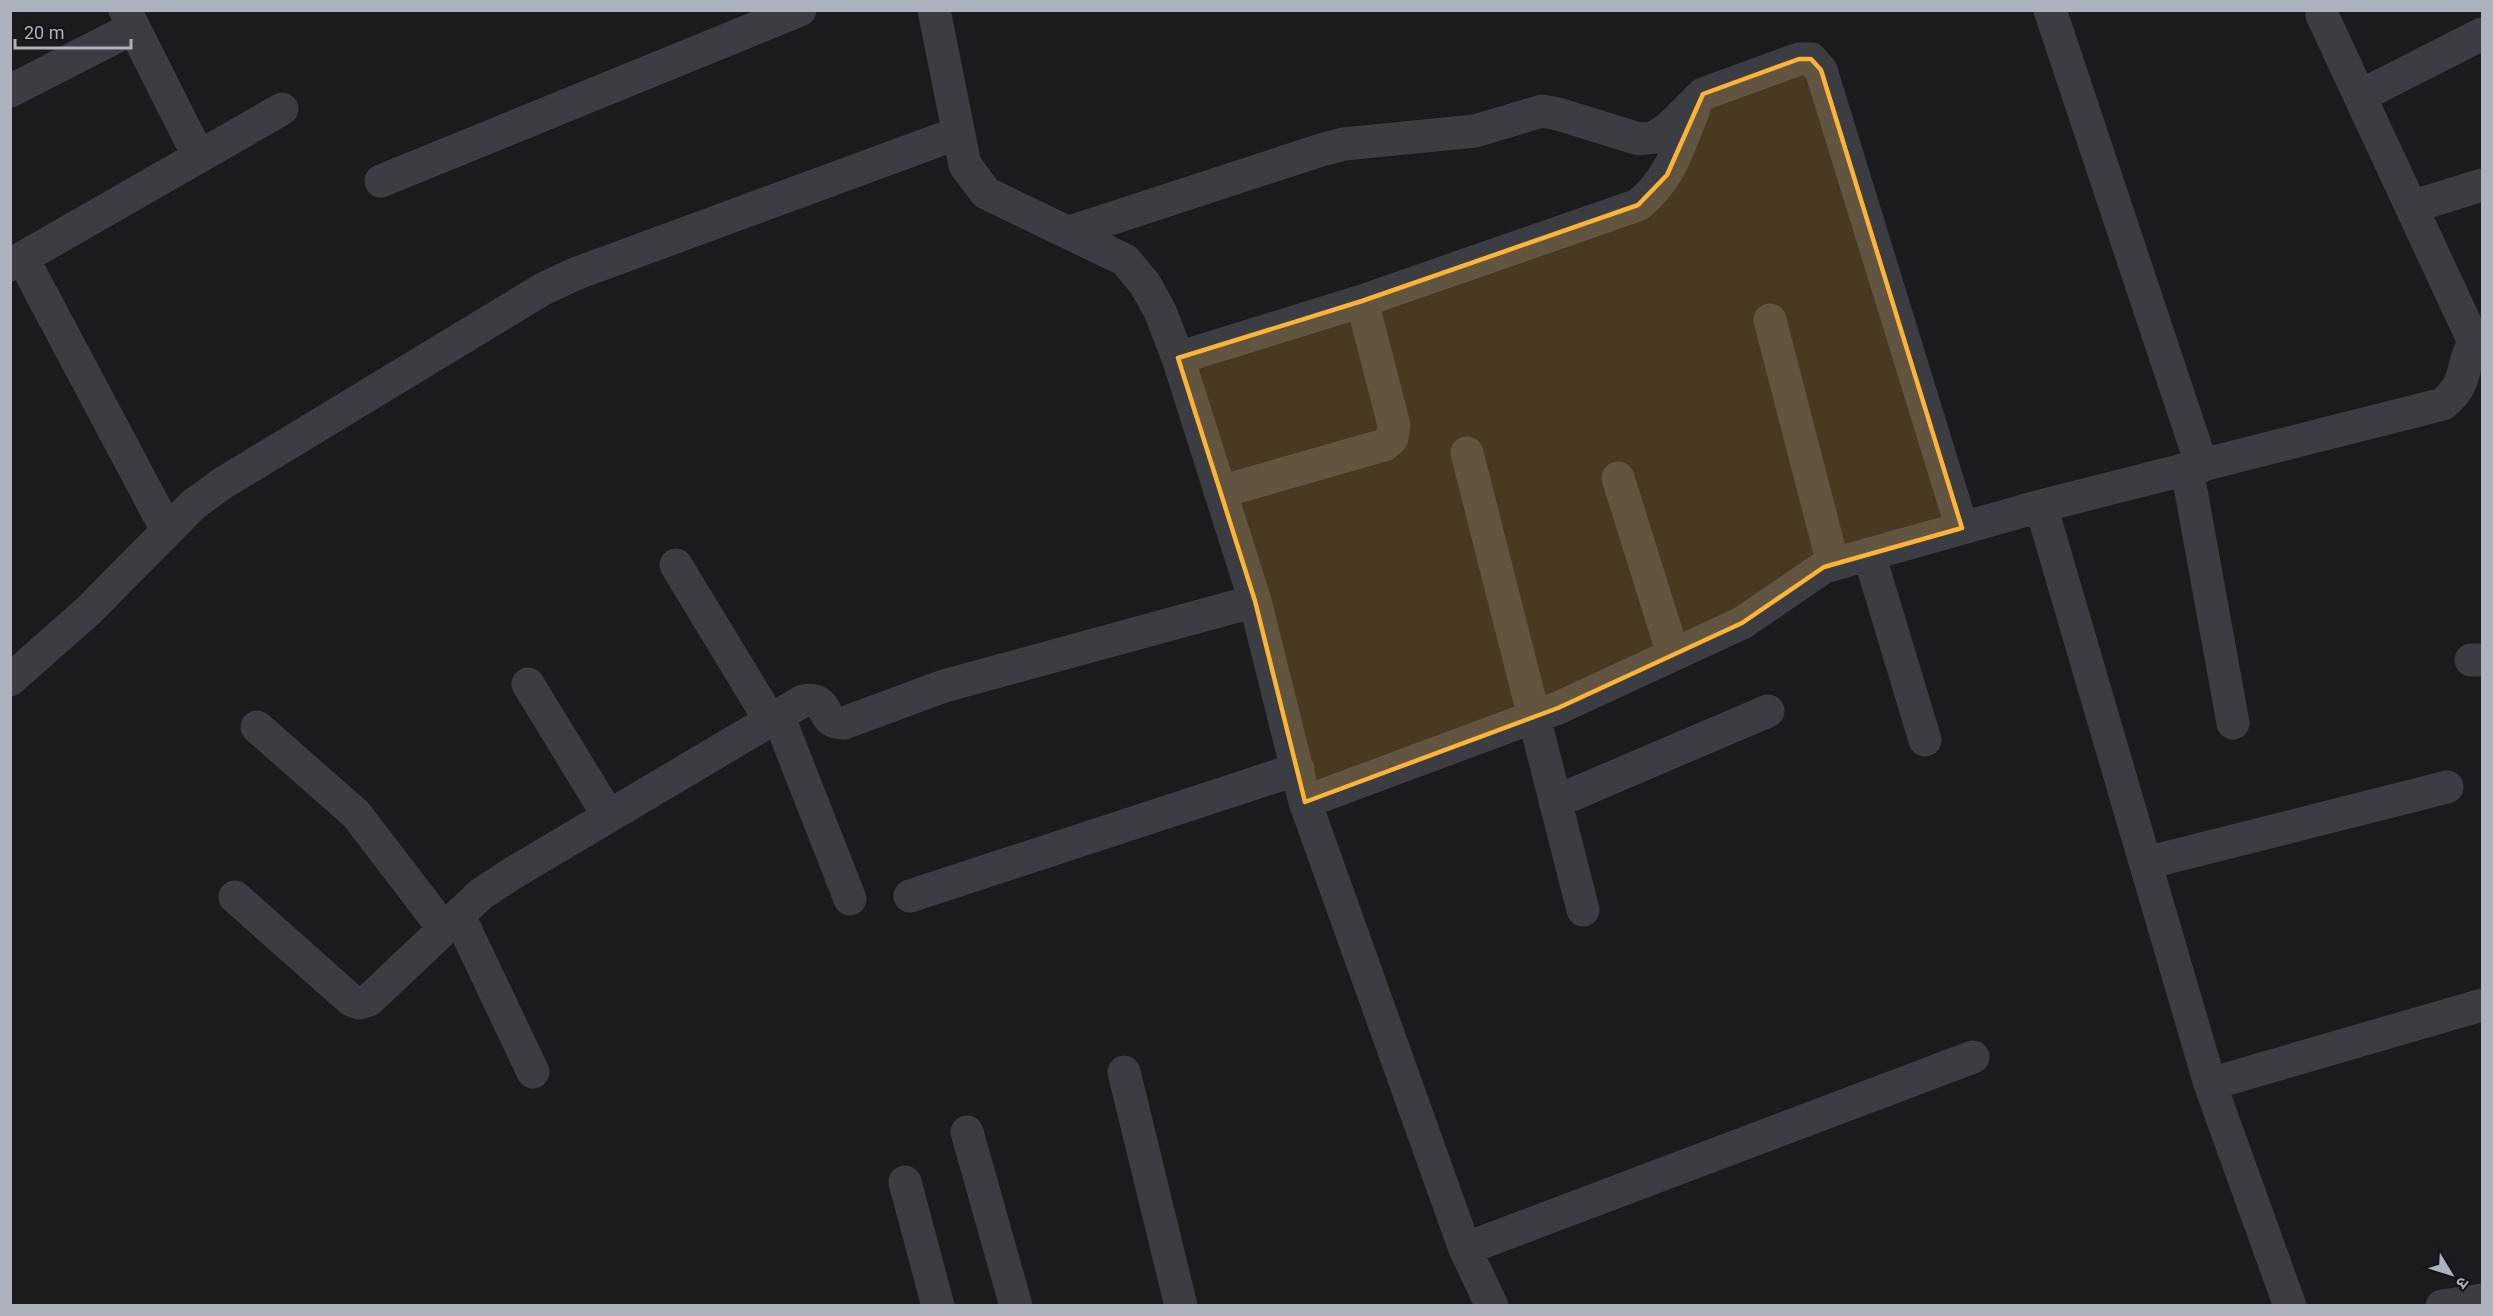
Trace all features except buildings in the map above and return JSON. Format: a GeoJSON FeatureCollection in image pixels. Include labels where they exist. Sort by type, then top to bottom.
{"type":"FeatureCollection","features":[{"type":"Feature","properties":{"kind":"street"},"geometry":{"type":"LineString","coordinates":[[381,181],[800,10]]}},
{"type":"Feature","properties":{"kind":"street"},"geometry":{"type":"LineString","coordinates":[[934,10],[965,165],[986,193],[1125,260],[1145,284],[1161,311],[1255,601],[1305,802],[1465,1249],[1492,1305]]}},
{"type":"Feature","properties":{"kind":"street"},"geometry":{"type":"LineString","coordinates":[[2050,10],[2195,467],[2234,723]]}},
{"type":"Feature","properties":{"kind":"street"},"geometry":{"type":"LineString","coordinates":[[1305,802],[1558,708],[1742,624],[1813,572],[1833,564],[2041,506],[2444,404],[2460,383],[2468,352],[2479,342],[2411,207],[2322,15]]}},
{"type":"Feature","properties":{"kind":"street"},"geometry":{"type":"LineString","coordinates":[[10,91],[129,19],[199,157]]}},
{"type":"Feature","properties":{"kind":"street"},"geometry":{"type":"LineString","coordinates":[[2360,96],[2482,34]]}},
{"type":"Feature","properties":{"kind":"street"},"geometry":{"type":"LineString","coordinates":[[1070,232],[1344,144],[1475,131],[1542,111],[1639,139],[1655,137],[1669,128],[1703,94],[1799,59],[1811,59],[1821,70],[1962,528]]}},
{"type":"Feature","properties":{"kind":"street"},"geometry":{"type":"LineString","coordinates":[[1178,358],[1362,301],[1638,205],[1654,192],[1666,175],[1698,99]]}},
{"type":"Feature","properties":{"kind":"street"},"geometry":{"type":"LineString","coordinates":[[167,530],[14,263],[282,109]]}},
{"type":"Feature","properties":{"kind":"street"},"geometry":{"type":"LineString","coordinates":[[10,680],[88,610],[194,504],[223,483],[543,289],[575,274],[958,133]]}},
{"type":"Feature","properties":{"kind":"street"},"geometry":{"type":"LineString","coordinates":[[2411,207],[2482,184]]}},
{"type":"Feature","properties":{"kind":"street"},"geometry":{"type":"LineString","coordinates":[[1220,492],[1384,445],[1392,438],[1394,426],[1362,301]]}},
{"type":"Feature","properties":{"kind":"street"},"geometry":{"type":"LineString","coordinates":[[1770,320],[1833,564]]}},
{"type":"Feature","properties":{"kind":"street"},"geometry":{"type":"LineString","coordinates":[[1467,453],[1582,910]]}},
{"type":"Feature","properties":{"kind":"street"},"geometry":{"type":"LineString","coordinates":[[1618,478],[1673,654]]}},
{"type":"Feature","properties":{"kind":"street"},"geometry":{"type":"LineString","coordinates":[[2041,506],[2210,1084],[2290,1305]]}},
{"type":"Feature","properties":{"kind":"street"},"geometry":{"type":"LineString","coordinates":[[1869,554],[1925,740]]}},
{"type":"Feature","properties":{"kind":"street"},"geometry":{"type":"LineString","coordinates":[[676,565],[774,718],[850,899]]}},
{"type":"Feature","properties":{"kind":"street"},"geometry":{"type":"LineString","coordinates":[[235,897],[351,1000],[359,1003],[369,1000],[481,894],[608,815],[803,701],[814,699],[822,704],[828,718],[835,723],[844,723],[945,686],[1255,601]]}},
{"type":"Feature","properties":{"kind":"street"},"geometry":{"type":"LineString","coordinates":[[528,684],[608,815]]}},
{"type":"Feature","properties":{"kind":"street"},"geometry":{"type":"LineString","coordinates":[[1556,802],[1768,711]]}},
{"type":"Feature","properties":{"kind":"street"},"geometry":{"type":"LineString","coordinates":[[257,727],[356,814],[451,923],[533,1072]]}},
{"type":"Feature","properties":{"kind":"street"},"geometry":{"type":"LineString","coordinates":[[910,896],[1298,769]]}},
{"type":"Feature","properties":{"kind":"street"},"geometry":{"type":"LineString","coordinates":[[2145,863],[2447,787]]}},
{"type":"Feature","properties":{"kind":"street"},"geometry":{"type":"LineString","coordinates":[[2210,1084],[2482,1005]]}},
{"type":"Feature","properties":{"kind":"street"},"geometry":{"type":"LineString","coordinates":[[1465,1249],[1973,1057]]}},
{"type":"Feature","properties":{"kind":"street"},"geometry":{"type":"LineString","coordinates":[[1124,1072],[1181,1305]]}},
{"type":"Feature","properties":{"kind":"street"},"geometry":{"type":"LineString","coordinates":[[967,1132],[1016,1305]]}},
{"type":"Feature","properties":{"kind":"street"},"geometry":{"type":"LineString","coordinates":[[905,1182],[938,1305]]}},
{"type":"Feature","properties":{"kind":"street"},"geometry":{"type":"LineString","coordinates":[[2442,1305],[2482,1300]]}},
{"type":"Feature","properties":{"kind":"highlighted area"},"geometry":{"type":"Polygon","coordinates":[[[1799,59],[1811,59],[1821,70],[1962,528],[1824,567],[1742,623],[1558,708],[1305,802],[1255,601],[1178,358],[1362,301],[1638,205],[1667,175],[1703,94],[1799,59]]]}}]}
